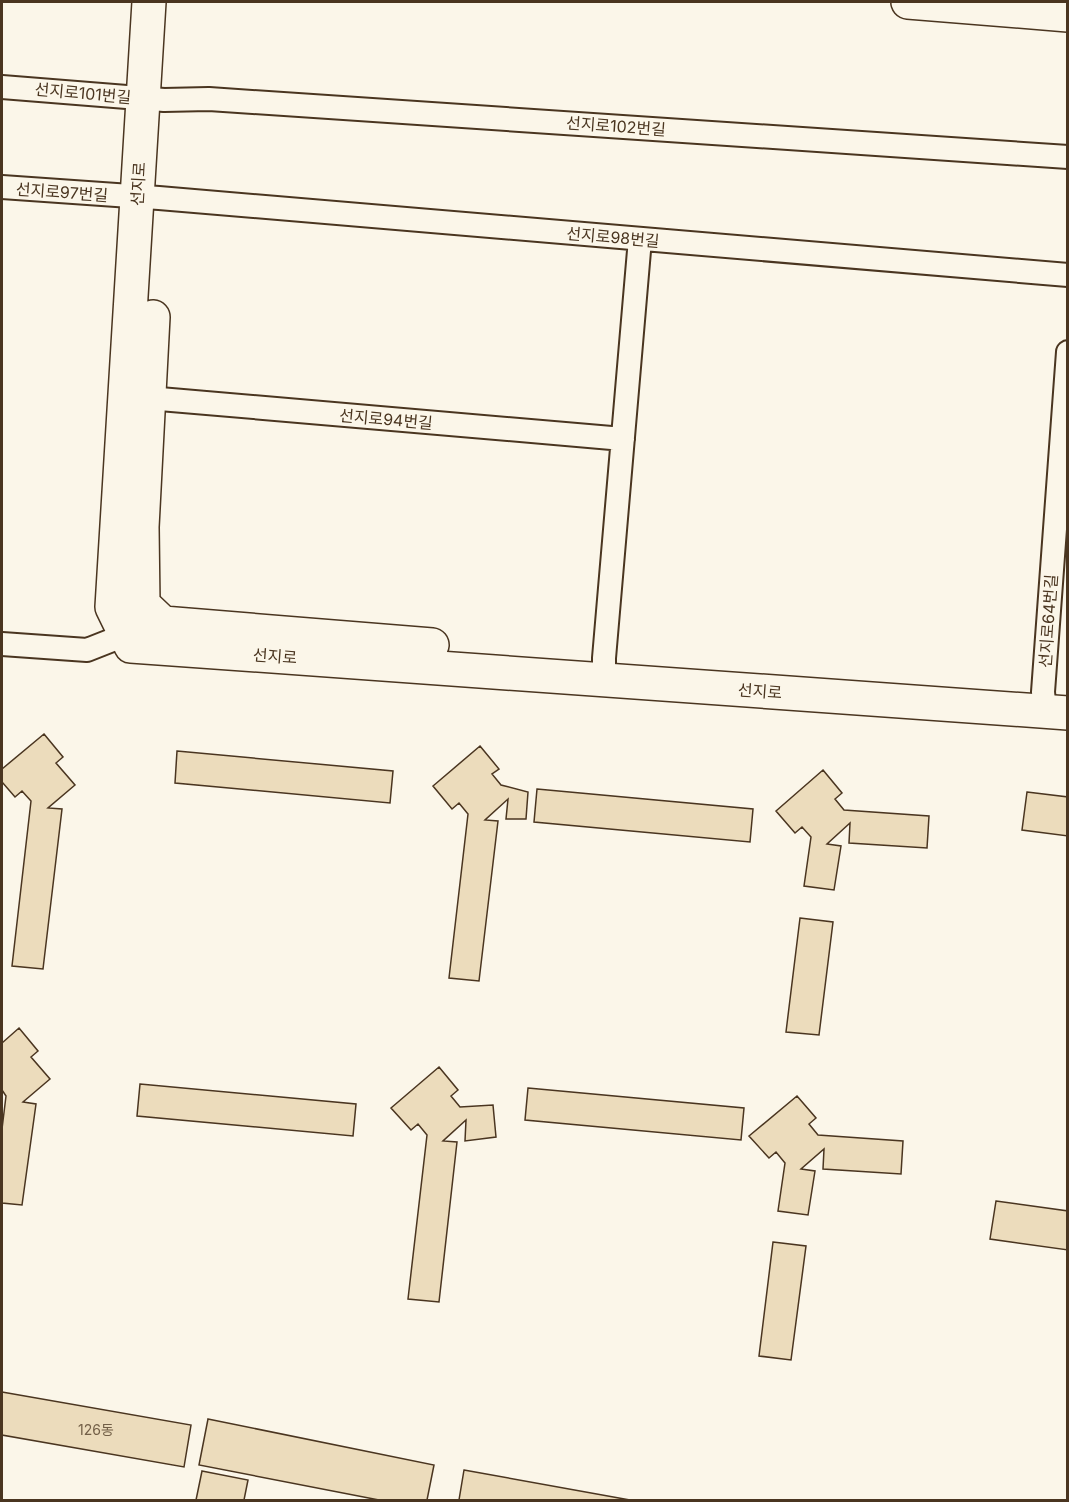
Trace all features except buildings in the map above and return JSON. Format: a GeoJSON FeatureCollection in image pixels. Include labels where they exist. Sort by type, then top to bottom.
{"type":"FeatureCollection","features":[{"type":"Feature","properties":{"kind":"street","name":"선지로"},"geometry":{"type":"LineString","coordinates":[[149,2],[154,99]]}},
{"type":"Feature","properties":{"kind":"street","name":"선지로"},"geometry":{"type":"LineString","coordinates":[[169,2],[154,99],[148,198],[112,607],[131,646],[604,669],[1056,702]]}},
{"type":"Feature","properties":{"kind":"street"},"geometry":{"type":"LineString","coordinates":[[909,2],[1068,15]]}},
{"type":"Feature","properties":{"kind":"street","name":"선지로101번길"},"geometry":{"type":"LineString","coordinates":[[2,87],[154,99]]}},
{"type":"Feature","properties":{"kind":"street","name":"선지로102번길"},"geometry":{"type":"LineString","coordinates":[[154,99],[209,99],[1068,157]]}},
{"type":"Feature","properties":{"kind":"street","name":"선지로97번길"},"geometry":{"type":"LineString","coordinates":[[2,187],[148,198]]}},
{"type":"Feature","properties":{"kind":"street","name":"선지로"},"geometry":{"type":"LineString","coordinates":[[148,198],[148,398],[142,526],[143,604],[163,623],[604,669]]}},
{"type":"Feature","properties":{"kind":"street","name":"선지로98번길"},"geometry":{"type":"LineString","coordinates":[[148,198],[1068,275]]}},
{"type":"Feature","properties":{"kind":"street"},"geometry":{"type":"LineString","coordinates":[[604,669],[640,239]]}},
{"type":"Feature","properties":{"kind":"street","name":"선지로64번길"},"geometry":{"type":"LineString","coordinates":[[1056,702],[1068,352]]}},
{"type":"Feature","properties":{"kind":"street","name":"선지로94번길"},"geometry":{"type":"LineString","coordinates":[[148,398],[623,439]]}},
{"type":"Feature","properties":{"kind":"street"},"geometry":{"type":"LineString","coordinates":[[2,644],[87,650],[125,635],[154,615]]}}]}
